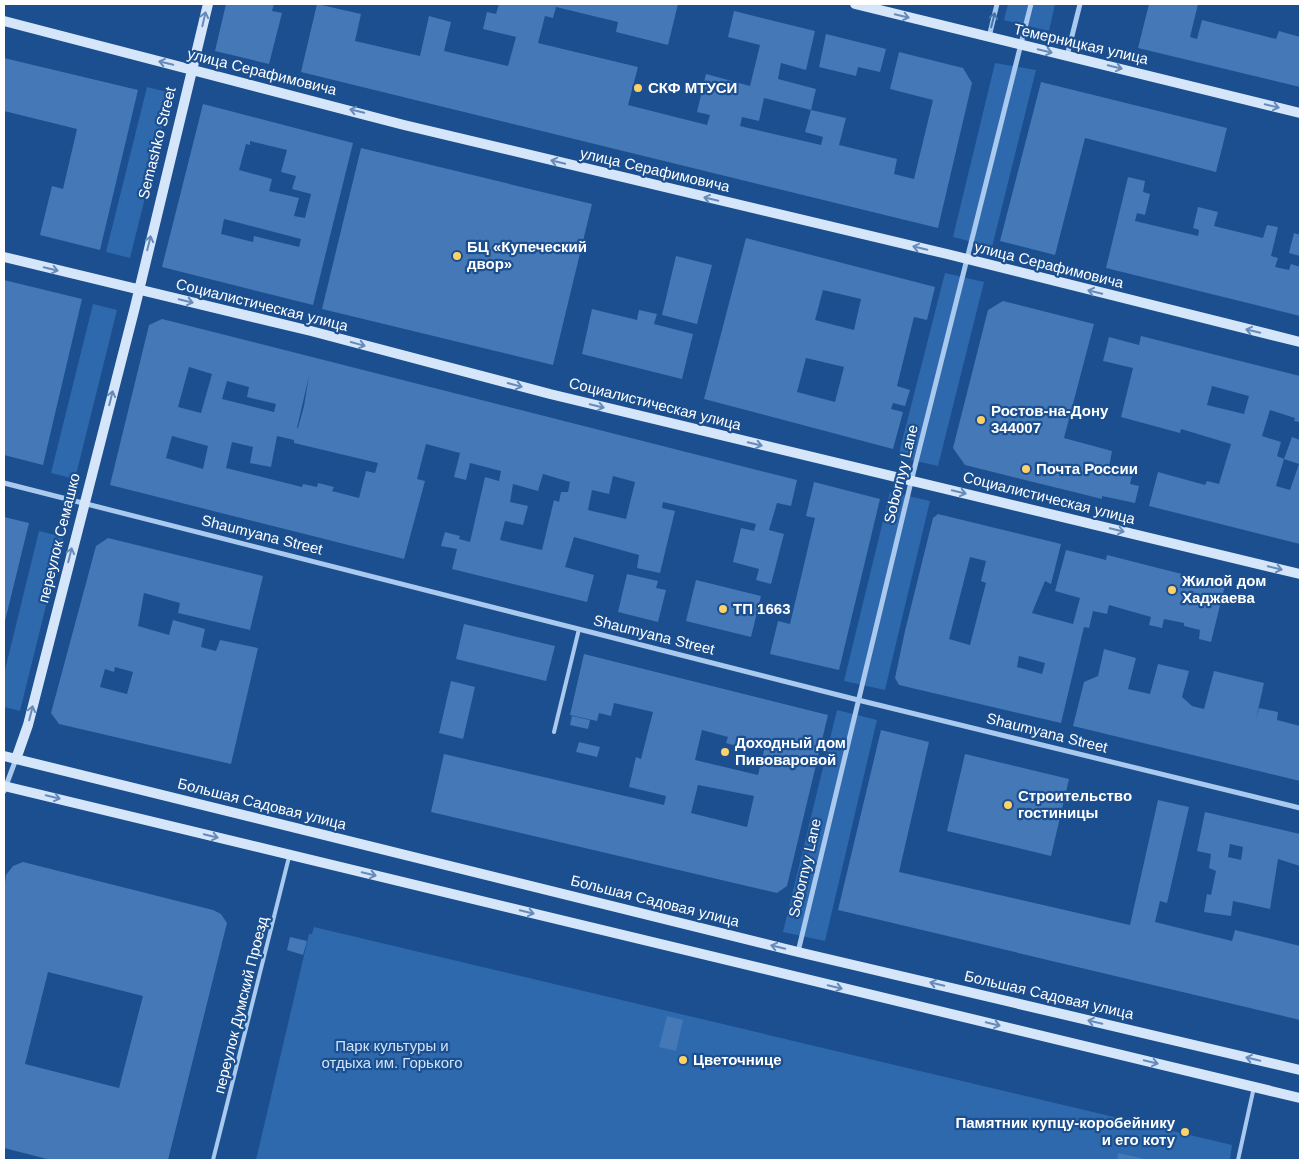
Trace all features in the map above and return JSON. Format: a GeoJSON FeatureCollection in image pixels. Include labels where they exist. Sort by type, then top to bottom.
{"type":"FeatureCollection","features":[{"type":"Feature","properties":{"kind":"street","name":"Semashko Street"},"geometry":{"type":"LineString","coordinates":[[138,290],[208,4]]}},
{"type":"Feature","properties":{"kind":"street","name":"Темерницкая улица"},"geometry":{"type":"LineString","coordinates":[[855,4],[1300,113]]}},
{"type":"Feature","properties":{"kind":"street"},"geometry":{"type":"LineString","coordinates":[[989,37],[997,4]]}},
{"type":"Feature","properties":{"kind":"street","name":"Sobornyy Lane"},"geometry":{"type":"LineString","coordinates":[[798,952],[911,482],[1031,4]]}},
{"type":"Feature","properties":{"kind":"street"},"geometry":{"type":"LineString","coordinates":[[1067,56],[1080,4]]}},
{"type":"Feature","properties":{"kind":"street","name":"улица Серафимовича"},"geometry":{"type":"LineString","coordinates":[[4,21],[414,127],[1300,342]]}},
{"type":"Feature","properties":{"kind":"street","name":"Социалистическая улица"},"geometry":{"type":"LineString","coordinates":[[4,257],[311,331],[550,394],[1300,574]]}},
{"type":"Feature","properties":{"kind":"street","name":"переулок Семашко"},"geometry":{"type":"LineString","coordinates":[[4,788],[28,724],[138,290]]}},
{"type":"Feature","properties":{"kind":"street","name":"Shaumyana Street"},"geometry":{"type":"LineString","coordinates":[[4,483],[858,700],[1300,808]]}},
{"type":"Feature","properties":{"kind":"street","name":"Большая Садовая улица"},"geometry":{"type":"LineString","coordinates":[[4,756],[798,952],[1300,1070]]}},
{"type":"Feature","properties":{"kind":"street"},"geometry":{"type":"LineString","coordinates":[[4,788],[1300,1098]]}},
{"type":"Feature","properties":{"kind":"lane"},"geometry":{"type":"LineString","coordinates":[[554,732],[579,629]]}},
{"type":"Feature","properties":{"kind":"lane","name":"переулок Думский Проезд"},"geometry":{"type":"LineString","coordinates":[[213,1160],[290,855]]}},
{"type":"Feature","properties":{"kind":"lane"},"geometry":{"type":"LineString","coordinates":[[1238,1160],[1254,1087]]}},
{"type":"Feature","properties":{"kind":"green space"},"geometry":{"type":"Polygon","coordinates":[[[1008,4],[1055,4],[1049,31],[1004,20],[1008,4]]]}},
{"type":"Feature","properties":{"kind":"green space"},"geometry":{"type":"Polygon","coordinates":[[[995,63],[1036,70],[992,247],[953,237],[995,63]]]}},
{"type":"Feature","properties":{"kind":"green space"},"geometry":{"type":"Polygon","coordinates":[[[147,87],[171,93],[130,258],[106,252],[147,87]]]}},
{"type":"Feature","properties":{"kind":"green space"},"geometry":{"type":"Polygon","coordinates":[[[945,273],[984,282],[938,466],[898,457],[945,273]]]}},
{"type":"Feature","properties":{"kind":"green space"},"geometry":{"type":"Polygon","coordinates":[[[93,304],[117,310],[75,479],[51,473],[93,304]]]}},
{"type":"Feature","properties":{"kind":"green space"},"geometry":{"type":"Polygon","coordinates":[[[890,492],[930,501],[885,690],[844,681],[890,492]]]}},
{"type":"Feature","properties":{"kind":"green space"},"geometry":{"type":"Polygon","coordinates":[[[39,531],[63,537],[20,711],[4,707],[4,674],[39,531]]]}},
{"type":"Feature","properties":{"kind":"green space"},"geometry":{"type":"Polygon","coordinates":[[[837,710],[877,720],[825,941],[783,932],[837,710]]]}},
{"type":"Feature","properties":{"kind":"green space","name":"Парк культуры и отдыха им. Горького"},"geometry":{"type":"Polygon","coordinates":[[[314,927],[1232,1145],[1230,1160],[256,1160],[309,934],[312,934],[314,927]]]}},
{"type":"Feature","properties":{"kind":"building"},"geometry":{"type":"Polygon","coordinates":[[[226,4],[274,4],[272,11],[282,13],[269,64],[215,51],[226,4]]]}},
{"type":"Feature","properties":{"kind":"building"},"geometry":{"type":"Polygon","coordinates":[[[317,4],[361,14],[355,41],[420,56],[429,16],[451,22],[444,51],[508,66],[516,37],[483,29],[487,12],[496,14],[499,4],[678,4],[668,45],[616,32],[618,22],[556,7],[553,18],[545,16],[538,43],[638,67],[628,105],[707,125],[710,115],[697,112],[706,74],[750,86],[760,45],[728,37],[734,11],[815,31],[806,70],[781,63],[778,79],[816,89],[811,110],[846,118],[839,145],[897,159],[894,174],[914,179],[933,100],[890,89],[899,52],[963,68],[972,83],[938,228],[301,72],[317,4]],[[764,98],[759,121],[742,117],[740,126],[821,145],[823,137],[805,132],[811,110],[764,98]]]}},
{"type":"Feature","properties":{"kind":"building"},"geometry":{"type":"Polygon","coordinates":[[[1149,4],[1198,4],[1190,37],[1197,39],[1202,20],[1276,39],[1279,31],[1300,37],[1300,87],[1138,48],[1149,4]]]}},
{"type":"Feature","properties":{"kind":"building"},"geometry":{"type":"Polygon","coordinates":[[[826,34],[886,49],[880,72],[858,67],[856,76],[819,67],[826,34]]]}},
{"type":"Feature","properties":{"kind":"building"},"geometry":{"type":"Polygon","coordinates":[[[4,58],[138,90],[100,250],[40,235],[52,186],[63,189],[77,129],[4,111],[4,58]]]}},
{"type":"Feature","properties":{"kind":"building"},"geometry":{"type":"Polygon","coordinates":[[[1041,82],[1227,128],[1216,172],[1085,138],[1055,255],[1000,241],[1041,82]]]}},
{"type":"Feature","properties":{"kind":"building"},"geometry":{"type":"Polygon","coordinates":[[[203,104],[353,143],[313,305],[162,267],[203,104]],[[250,141],[250,145],[246,144],[239,170],[272,179],[269,191],[299,198],[294,216],[305,218],[311,194],[292,189],[296,176],[281,172],[287,150],[250,141]],[[224,219],[221,234],[253,242],[254,236],[299,247],[301,239],[224,219]]]}},
{"type":"Feature","properties":{"kind":"building","name":"БЦ «Купеческий двор»"},"geometry":{"type":"Polygon","coordinates":[[[361,148],[592,204],[553,365],[322,309],[361,148]]]}},
{"type":"Feature","properties":{"kind":"building"},"geometry":{"type":"Polygon","coordinates":[[[1128,177],[1145,181],[1143,192],[1150,194],[1145,215],[1137,213],[1135,221],[1198,236],[1199,230],[1193,228],[1198,207],[1218,212],[1214,226],[1263,238],[1267,225],[1278,227],[1271,256],[1278,258],[1275,267],[1289,270],[1291,264],[1300,267],[1300,316],[1106,268],[1128,177]]]}},
{"type":"Feature","properties":{"kind":"building"},"geometry":{"type":"Polygon","coordinates":[[[1294,233],[1300,235],[1300,256],[1289,253],[1294,233]]]}},
{"type":"Feature","properties":{"kind":"building"},"geometry":{"type":"Polygon","coordinates":[[[746,238],[935,287],[927,320],[914,317],[897,386],[910,390],[905,406],[893,403],[891,409],[903,412],[893,449],[704,399],[746,238]],[[823,290],[815,320],[854,330],[861,299],[823,290]],[[806,358],[797,392],[835,402],[844,367],[806,358]]]}},
{"type":"Feature","properties":{"kind":"building"},"geometry":{"type":"Polygon","coordinates":[[[676,256],[712,265],[697,324],[662,315],[676,256]]]}},
{"type":"Feature","properties":{"kind":"building"},"geometry":{"type":"Polygon","coordinates":[[[4,280],[82,299],[43,465],[4,455],[4,280]]]}},
{"type":"Feature","properties":{"kind":"building"},"geometry":{"type":"Polygon","coordinates":[[[1003,301],[1094,324],[1064,438],[1112,451],[1109,467],[1133,472],[1130,484],[1139,486],[1135,503],[1102,496],[1102,499],[965,465],[953,448],[988,310],[1003,301]]]}},
{"type":"Feature","properties":{"kind":"building"},"geometry":{"type":"Polygon","coordinates":[[[592,309],[637,320],[639,310],[657,314],[654,324],[693,334],[682,379],[582,354],[592,309]]]}},
{"type":"Feature","properties":{"kind":"building"},"geometry":{"type":"Polygon","coordinates":[[[162,319],[797,480],[791,506],[777,503],[769,530],[784,534],[771,584],[756,580],[759,569],[733,562],[741,528],[754,531],[756,524],[663,502],[662,508],[675,511],[660,573],[637,568],[639,555],[574,537],[565,567],[594,575],[587,602],[452,569],[457,549],[441,546],[445,532],[460,536],[459,539],[470,542],[485,477],[499,481],[501,471],[470,463],[466,480],[454,477],[460,453],[426,444],[417,479],[425,481],[404,559],[110,485],[149,325],[162,319]],[[189,367],[178,407],[201,413],[212,374],[189,367]],[[309,376],[297,428],[304,406],[309,376]],[[227,381],[222,399],[274,412],[276,404],[247,397],[249,387],[227,381]],[[172,436],[166,458],[203,469],[208,446],[172,436]],[[277,436],[271,467],[250,463],[253,447],[232,442],[226,468],[302,487],[303,484],[317,487],[318,483],[334,487],[332,491],[359,498],[366,471],[375,473],[378,463],[294,443],[294,440],[277,436]],[[543,474],[538,491],[513,484],[510,502],[528,506],[523,525],[505,521],[500,540],[542,550],[554,500],[559,502],[561,492],[568,492],[570,482],[543,474]],[[613,476],[609,494],[592,490],[588,510],[626,519],[635,482],[613,476]]]}},
{"type":"Feature","properties":{"kind":"building"},"geometry":{"type":"Polygon","coordinates":[[[1141,336],[1300,376],[1300,422],[1294,421],[1295,418],[1270,410],[1262,436],[1281,442],[1277,456],[1284,459],[1292,437],[1300,440],[1300,544],[1149,506],[1158,472],[1205,485],[1207,481],[1219,484],[1231,444],[1181,429],[1180,433],[1121,417],[1133,368],[1103,361],[1109,337],[1139,345],[1141,336]],[[1212,386],[1207,405],[1244,414],[1249,396],[1212,386]],[[1284,459],[1276,486],[1290,490],[1299,464],[1284,459]]]}},
{"type":"Feature","properties":{"kind":"building"},"geometry":{"type":"Polygon","coordinates":[[[814,482],[880,499],[839,670],[770,654],[778,621],[790,624],[815,518],[806,516],[814,482]]]}},
{"type":"Feature","properties":{"kind":"building"},"geometry":{"type":"Polygon","coordinates":[[[938,514],[1061,544],[1051,584],[1045,581],[1032,613],[1073,624],[1080,598],[1055,591],[1066,550],[1106,560],[1107,555],[1225,585],[1211,642],[1199,639],[1200,630],[1184,626],[1184,623],[1164,619],[1162,628],[1149,625],[1151,617],[1109,605],[1107,614],[1093,611],[1089,628],[1084,627],[1061,723],[899,685],[895,678],[933,518],[938,514]],[[970,557],[949,639],[970,645],[986,583],[981,581],[986,561],[970,557]],[[1019,656],[1017,667],[1042,674],[1045,663],[1019,656]]]}},
{"type":"Feature","properties":{"kind":"building"},"geometry":{"type":"Polygon","coordinates":[[[4,517],[29,523],[4,625],[4,517]]]}},
{"type":"Feature","properties":{"kind":"building"},"geometry":{"type":"Polygon","coordinates":[[[108,538],[263,576],[250,630],[178,613],[180,603],[144,593],[138,626],[169,635],[173,620],[205,629],[201,647],[216,651],[220,640],[258,648],[231,764],[59,724],[51,713],[96,546],[108,538]],[[115,667],[114,672],[105,669],[100,687],[127,694],[133,672],[115,667]]]}},
{"type":"Feature","properties":{"kind":"building"},"geometry":{"type":"Polygon","coordinates":[[[627,574],[658,581],[656,588],[666,590],[658,622],[618,612],[627,574]]]}},
{"type":"Feature","properties":{"kind":"building","name":"ТП 1663"},"geometry":{"type":"Polygon","coordinates":[[[696,580],[761,596],[751,637],[686,621],[696,580]]]}},
{"type":"Feature","properties":{"kind":"building"},"geometry":{"type":"Polygon","coordinates":[[[464,624],[555,646],[546,681],[456,659],[464,624]]]}},
{"type":"Feature","properties":{"kind":"building"},"geometry":{"type":"Polygon","coordinates":[[[1104,649],[1136,658],[1128,689],[1150,694],[1158,664],[1189,671],[1182,697],[1192,706],[1204,709],[1214,671],[1264,683],[1256,719],[1259,708],[1278,712],[1277,720],[1300,726],[1300,781],[1073,726],[1084,682],[1098,676],[1104,649]]]}},
{"type":"Feature","properties":{"kind":"building"},"geometry":{"type":"Polygon","coordinates":[[[584,654],[828,715],[787,886],[777,893],[431,812],[444,754],[664,805],[666,796],[629,787],[636,757],[641,759],[653,712],[614,703],[611,716],[599,713],[597,721],[570,715],[584,654]],[[702,730],[695,760],[758,775],[765,746],[745,741],[743,748],[726,743],[728,737],[702,730]],[[698,785],[691,813],[747,827],[754,796],[698,785]]]}},
{"type":"Feature","properties":{"kind":"building"},"geometry":{"type":"Polygon","coordinates":[[[451,681],[475,687],[463,739],[439,733],[451,681]]]}},
{"type":"Feature","properties":{"kind":"building"},"geometry":{"type":"Polygon","coordinates":[[[572,716],[590,720],[588,729],[570,725],[572,716]]]}},
{"type":"Feature","properties":{"kind":"building"},"geometry":{"type":"Polygon","coordinates":[[[881,730],[929,742],[899,872],[1130,925],[1158,800],[1189,807],[1167,903],[1160,901],[1155,922],[1232,941],[1235,930],[1300,946],[1300,1020],[838,910],[881,730]]]}},
{"type":"Feature","properties":{"kind":"building"},"geometry":{"type":"Polygon","coordinates":[[[579,742],[600,747],[597,757],[576,752],[579,742]]]}},
{"type":"Feature","properties":{"kind":"building","name":"Строительство гостиницы"},"geometry":{"type":"Polygon","coordinates":[[[965,754],[1069,779],[1051,856],[947,831],[965,754]]]}},
{"type":"Feature","properties":{"kind":"building"},"geometry":{"type":"Polygon","coordinates":[[[1205,812],[1300,834],[1300,866],[1278,859],[1270,909],[1233,901],[1231,916],[1204,912],[1207,894],[1211,895],[1216,871],[1209,868],[1211,854],[1197,851],[1205,812]],[[1230,844],[1228,857],[1241,860],[1243,847],[1230,844]]]}},
{"type":"Feature","properties":{"kind":"building"},"geometry":{"type":"Polygon","coordinates":[[[23,862],[213,910],[221,914],[227,923],[168,1160],[51,1160],[4,1148],[4,890],[6,875],[13,866],[23,862]],[[48,972],[25,1064],[119,1088],[143,996],[48,972]]]}},
{"type":"Feature","properties":{"kind":"building"},"geometry":{"type":"Polygon","coordinates":[[[290,937],[307,941],[303,955],[287,950],[290,937]]]}},
{"type":"Feature","properties":{"kind":"building"},"geometry":{"type":"Polygon","coordinates":[[[667,1016],[683,1020],[676,1051],[659,1047],[667,1016]]]}},
{"type":"Feature","properties":{"kind":"building"},"geometry":{"type":"Polygon","coordinates":[[[1118,1153],[1145,1159],[1145,1160],[1117,1160],[1118,1153]]]}},
{"type":"Feature","properties":{"kind":"place","name":"СКФ МТУСИ"},"geometry":{"type":"Point","coordinates":[638,88]}},
{"type":"Feature","properties":{"kind":"place","name":"БЦ «Купеческий двор»"},"geometry":{"type":"Point","coordinates":[457,256]}},
{"type":"Feature","properties":{"kind":"place","name":"Ростов-на-Дону 344007"},"geometry":{"type":"Point","coordinates":[981,420]}},
{"type":"Feature","properties":{"kind":"place","name":"Почта России"},"geometry":{"type":"Point","coordinates":[1026,469]}},
{"type":"Feature","properties":{"kind":"place","name":"Жилой дом Хаджаева"},"geometry":{"type":"Point","coordinates":[1172,590]}},
{"type":"Feature","properties":{"kind":"place","name":"ТП 1663"},"geometry":{"type":"Point","coordinates":[723,609]}},
{"type":"Feature","properties":{"kind":"place","name":"Доходный дом Пивоваровой"},"geometry":{"type":"Point","coordinates":[725,752]}},
{"type":"Feature","properties":{"kind":"place","name":"Строительство гостиницы"},"geometry":{"type":"Point","coordinates":[1008,805]}},
{"type":"Feature","properties":{"kind":"place","name":"Цветочнице"},"geometry":{"type":"Point","coordinates":[683,1060]}},
{"type":"Feature","properties":{"kind":"place","name":"Памятник купцу-коробейнику и его коту"},"geometry":{"type":"Point","coordinates":[1185,1132]}}]}
